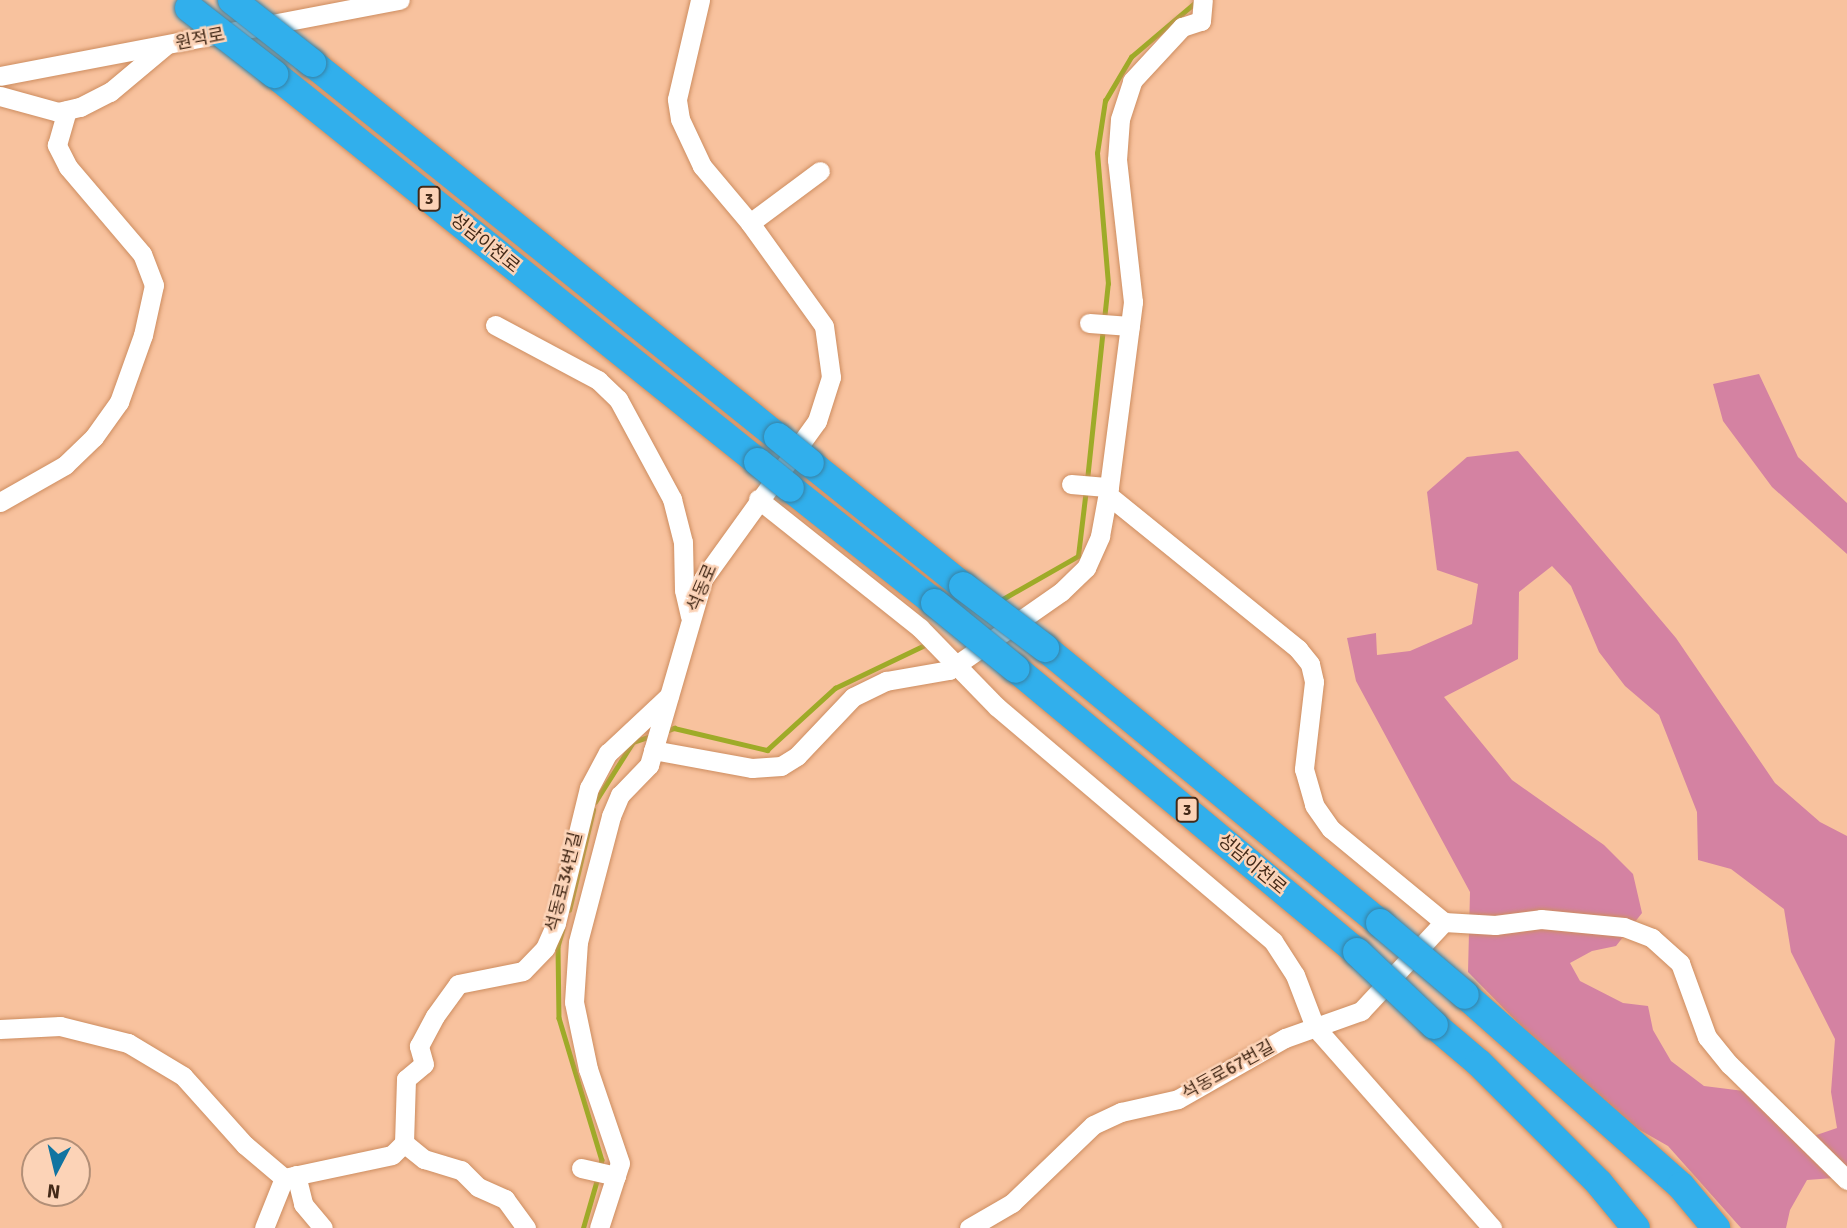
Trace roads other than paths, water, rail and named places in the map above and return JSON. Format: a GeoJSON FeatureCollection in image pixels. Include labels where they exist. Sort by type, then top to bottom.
{"type":"FeatureCollection","features":[{"type":"Feature","properties":{"kind":"highway","name":"성남이천로"},"geometry":{"type":"LineString","coordinates":[[232,0],[963,586],[1045,648],[1380,923],[1681,1186],[1716,1228]]}},
{"type":"Feature","properties":{"kind":"highway","name":"성남이천로"},"geometry":{"type":"LineString","coordinates":[[184,4],[1017,669],[1357,952],[1544,1128],[1636,1228]]}},
{"type":"Feature","properties":{"kind":"street","name":"원적로"},"geometry":{"type":"LineString","coordinates":[[0,76],[400,0]]}},
{"type":"Feature","properties":{"kind":"street"},"geometry":{"type":"LineString","coordinates":[[654,748],[752,768],[781,766],[797,756],[853,697],[887,681],[950,663],[1061,592],[1086,568],[1100,536],[1126,325],[1130,241],[1117,160],[1120,119],[1132,81],[1182,27],[1201,21],[1203,3]]}},
{"type":"Feature","properties":{"kind":"street","name":"석동로"},"geometry":{"type":"LineString","coordinates":[[599,1228],[599,1172],[618,1149],[578,1029],[575,969],[611,816],[620,795],[649,765],[690,616],[703,579],[758,499],[817,421],[831,377],[824,326],[750,223],[702,166],[680,120],[679,85],[698,4]]}},
{"type":"Feature","properties":{"kind":"street"},"geometry":{"type":"LineString","coordinates":[[0,96],[33,108],[67,110],[110,92],[165,45]]}},
{"type":"Feature","properties":{"kind":"street"},"geometry":{"type":"LineString","coordinates":[[0,502],[65,465],[113,411],[143,335],[154,285],[142,254],[68,167],[57,145],[67,110]]}},
{"type":"Feature","properties":{"kind":"street"},"geometry":{"type":"LineString","coordinates":[[750,223],[820,171]]}},
{"type":"Feature","properties":{"kind":"street"},"geometry":{"type":"LineString","coordinates":[[1092,323],[1126,325]]}},
{"type":"Feature","properties":{"kind":"street"},"geometry":{"type":"LineString","coordinates":[[495,325],[598,380],[618,399],[672,499],[683,542],[684,590],[690,616]]}},
{"type":"Feature","properties":{"kind":"street"},"geometry":{"type":"LineString","coordinates":[[1075,484],[1106,489],[1298,649],[1310,664],[1314,682],[1304,769],[1314,805],[1331,829],[1444,922],[1495,926],[1541,919],[1623,927],[1652,937],[1680,963],[1707,1037],[1730,1065],[1847,1180]]}},
{"type":"Feature","properties":{"kind":"street"},"geometry":{"type":"LineString","coordinates":[[758,499],[920,628],[950,663],[1273,941],[1295,975],[1315,1027],[1492,1228]]}},
{"type":"Feature","properties":{"kind":"street","name":"석동로34번길"},"geometry":{"type":"LineString","coordinates":[[404,1143],[406,1079],[424,1064],[419,1046],[435,1016],[458,984],[523,971],[545,948],[556,923],[589,788],[608,753],[670,695]]}},
{"type":"Feature","properties":{"kind":"street","name":"석동로67번길"},"geometry":{"type":"LineString","coordinates":[[969,1228],[1012,1203],[1093,1125],[1121,1112],[1178,1099],[1246,1057],[1315,1027],[1361,1011],[1444,922]]}},
{"type":"Feature","properties":{"kind":"street"},"geometry":{"type":"LineString","coordinates":[[0,1029],[60,1026],[128,1043],[183,1076],[245,1145],[290,1176],[303,1204],[323,1228]]}},
{"type":"Feature","properties":{"kind":"street"},"geometry":{"type":"LineString","coordinates":[[290,1176],[392,1155],[404,1143],[424,1159],[461,1170],[478,1186],[505,1199],[526,1228]]}},
{"type":"Feature","properties":{"kind":"street"},"geometry":{"type":"LineString","coordinates":[[264,1228],[290,1176]]}},
{"type":"Feature","properties":{"kind":"waterway"},"geometry":{"type":"LineString","coordinates":[[1104,320],[1108,284],[1097,153],[1105,101],[1131,57],[1197,1]]}},
{"type":"Feature","properties":{"kind":"waterway"},"geometry":{"type":"LineString","coordinates":[[1087,480],[1103,329]]}},
{"type":"Feature","properties":{"kind":"waterway"},"geometry":{"type":"LineString","coordinates":[[1001,600],[1078,556],[1086,489]]}},
{"type":"Feature","properties":{"kind":"waterway"},"geometry":{"type":"LineString","coordinates":[[666,731],[674,728],[767,750],[835,688],[927,644]]}},
{"type":"Feature","properties":{"kind":"waterway"},"geometry":{"type":"LineString","coordinates":[[595,802],[633,742],[651,736]]}},
{"type":"Feature","properties":{"kind":"waterway"},"geometry":{"type":"LineString","coordinates":[[569,910],[593,810]]}},
{"type":"Feature","properties":{"kind":"waterway"},"geometry":{"type":"LineString","coordinates":[[563,929],[558,947],[559,1018],[602,1160],[600,1168]]}},
{"type":"Feature","properties":{"kind":"waterway"},"geometry":{"type":"LineString","coordinates":[[583,1228],[598,1176]]}}]}
